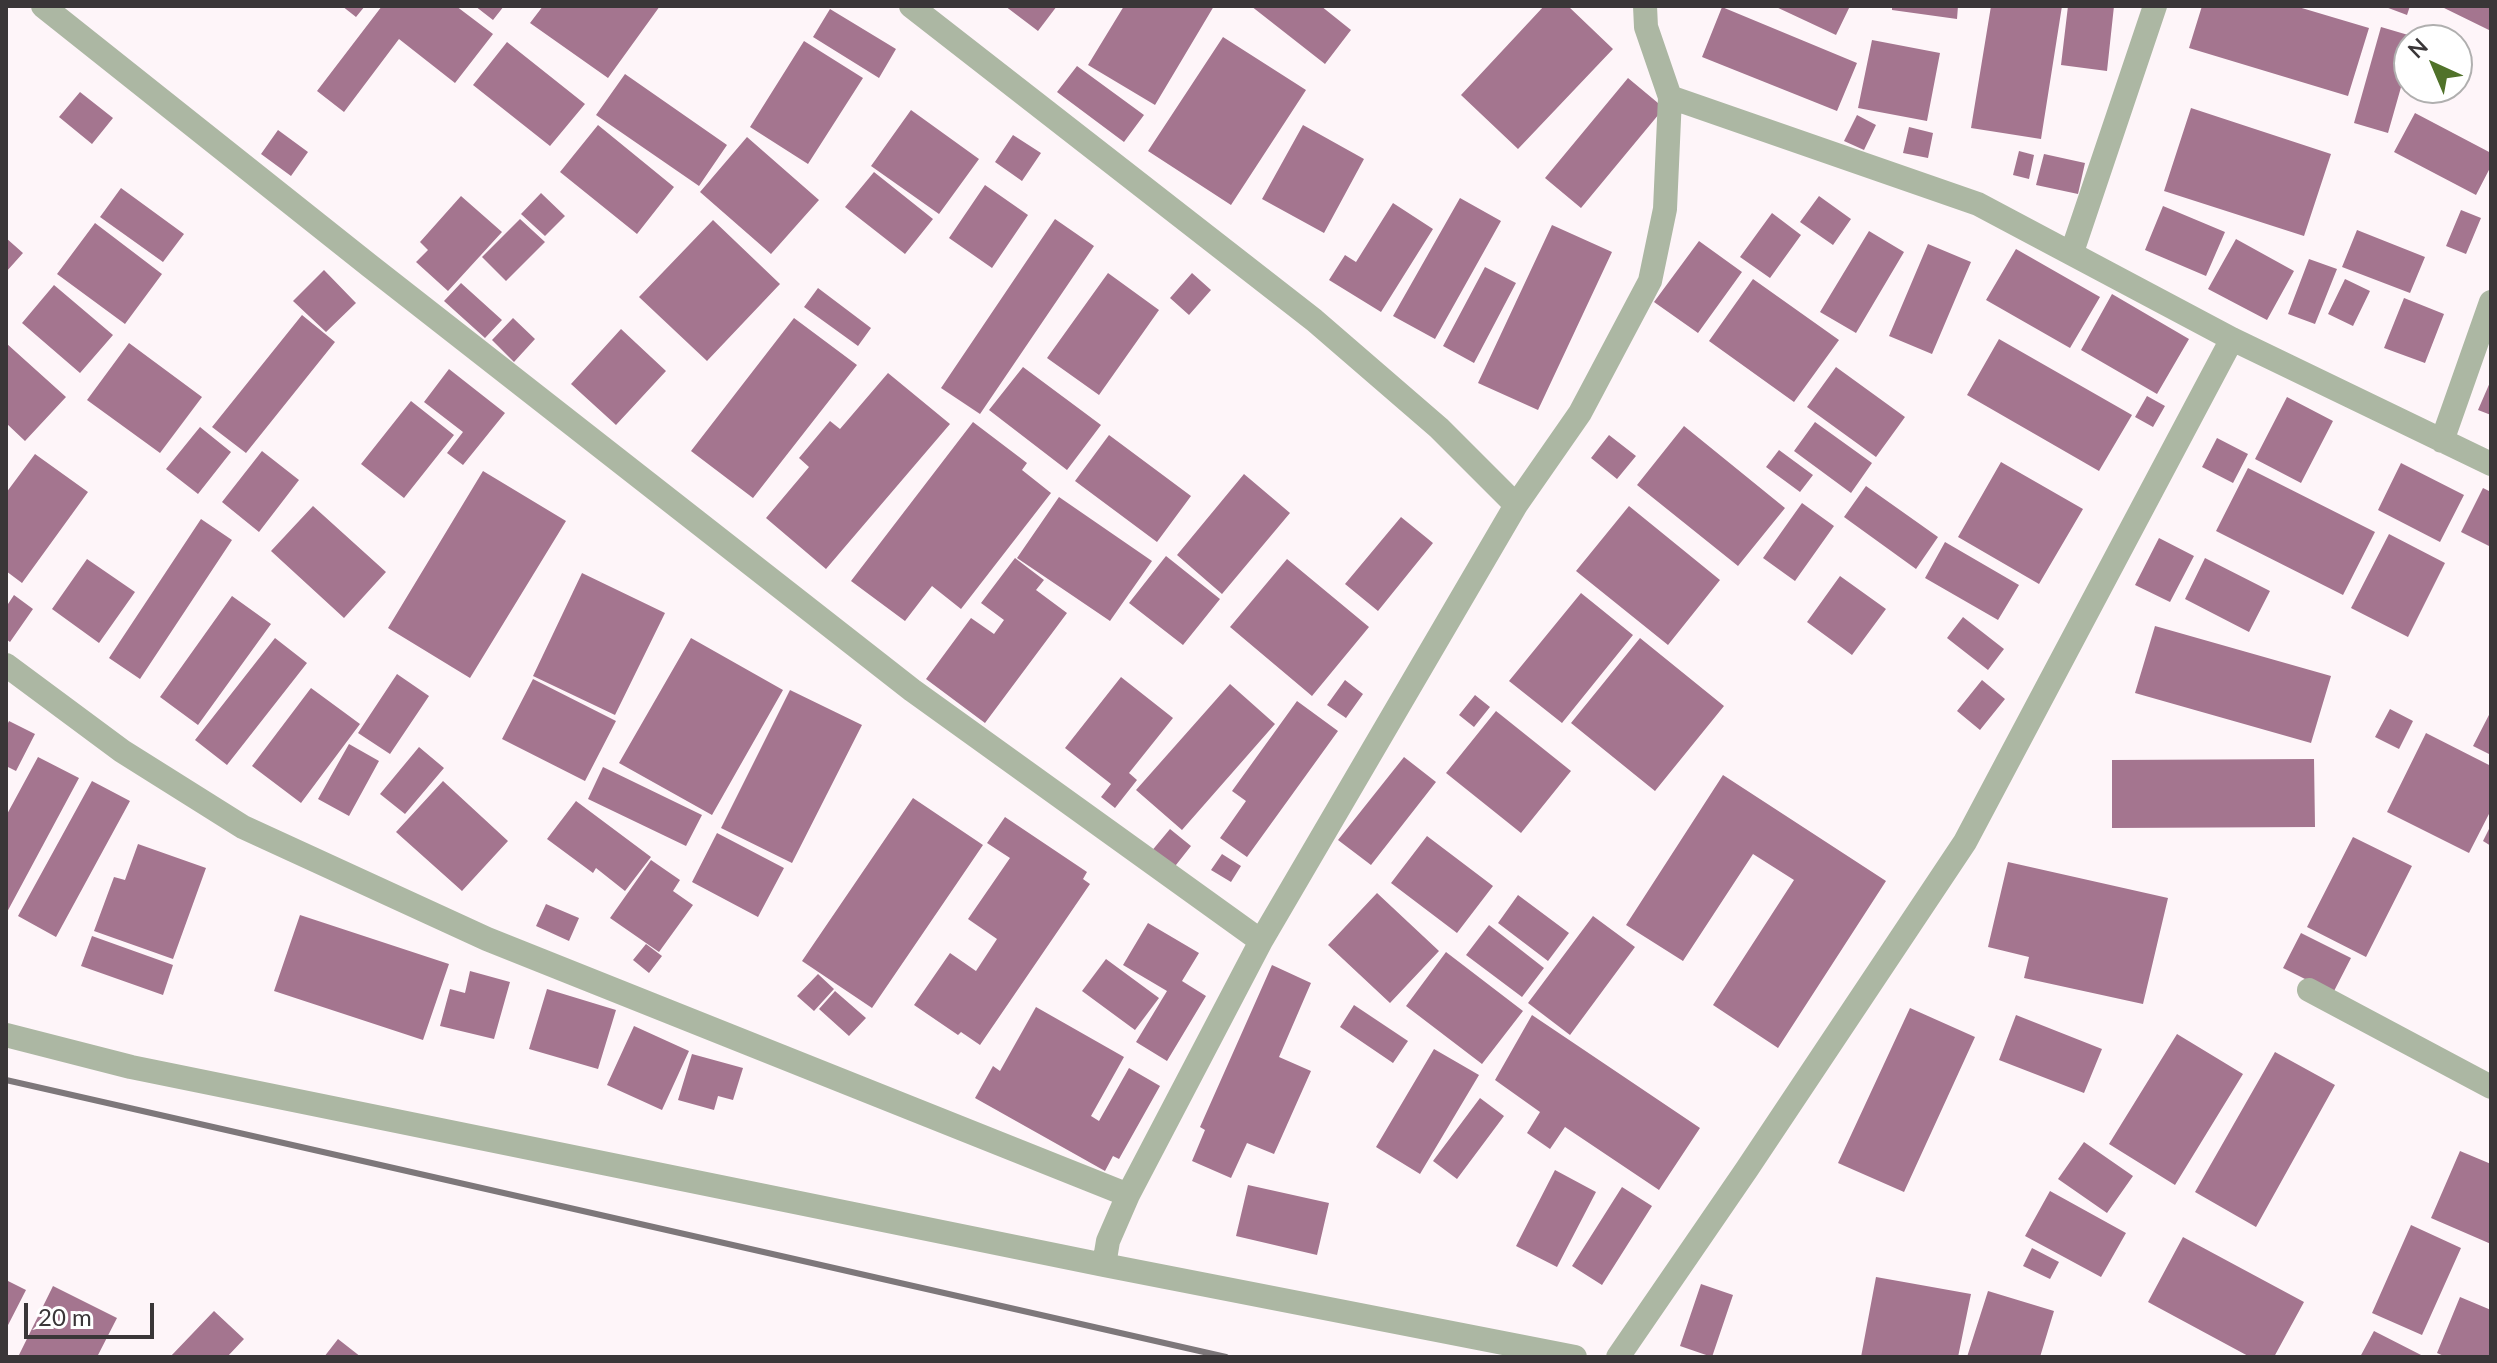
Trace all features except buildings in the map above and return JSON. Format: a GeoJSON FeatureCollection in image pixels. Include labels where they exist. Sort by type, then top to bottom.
{"type":"FeatureCollection","features":[{"type":"Feature","properties":{"kind":"street"},"geometry":{"type":"LineString","coordinates":[[43,6],[912,690],[1261,941]]}},
{"type":"Feature","properties":{"kind":"street"},"geometry":{"type":"LineString","coordinates":[[911,6],[1314,320],[1439,428],[1516,505]]}},
{"type":"Feature","properties":{"kind":"street"},"geometry":{"type":"LineString","coordinates":[[1104,1265],[1108,1241],[1128,1195],[1261,941],[1516,505],[1580,413],[1650,281],[1665,209],[1670,97],[1646,27],[1645,6]]}},
{"type":"Feature","properties":{"kind":"street"},"geometry":{"type":"LineString","coordinates":[[2072,252],[2155,6]]}},
{"type":"Feature","properties":{"kind":"street"},"geometry":{"type":"LineString","coordinates":[[1670,97],[1978,204],[2232,339],[2491,464]]}},
{"type":"Feature","properties":{"kind":"street"},"geometry":{"type":"LineString","coordinates":[[2442,441],[2491,302]]}},
{"type":"Feature","properties":{"kind":"street"},"geometry":{"type":"LineString","coordinates":[[1618,1357],[1965,842],[2232,339]]}},
{"type":"Feature","properties":{"kind":"street"},"geometry":{"type":"LineString","coordinates":[[6,665],[122,751],[243,827],[487,939],[1128,1195]]}},
{"type":"Feature","properties":{"kind":"street"},"geometry":{"type":"LineString","coordinates":[[2309,990],[2491,1087]]}},
{"type":"Feature","properties":{"kind":"street"},"geometry":{"type":"LineString","coordinates":[[6,1035],[131,1067],[1104,1265],[1575,1357]]}},
{"type":"Feature","properties":{"kind":"railway"},"geometry":{"type":"LineString","coordinates":[[6,1080],[1226,1357]]}}]}
